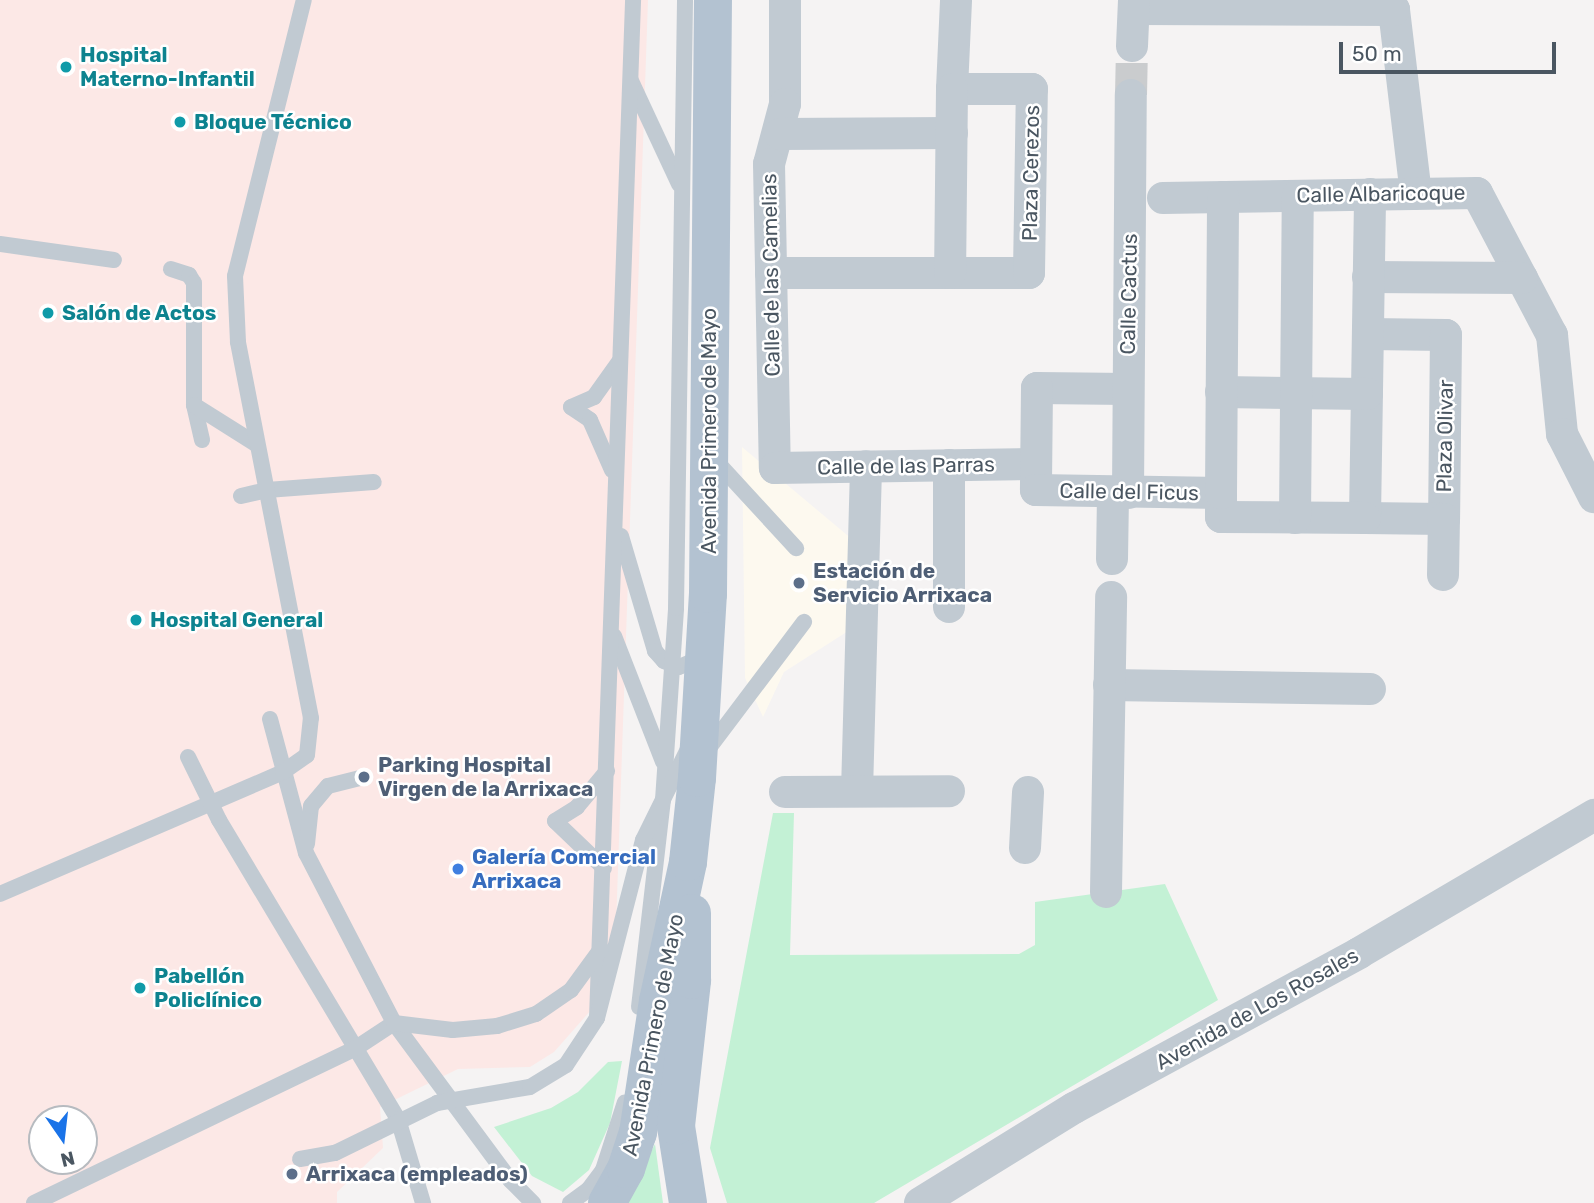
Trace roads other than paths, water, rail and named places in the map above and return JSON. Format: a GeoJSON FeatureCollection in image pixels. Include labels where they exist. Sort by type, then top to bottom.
{"type":"FeatureCollection","features":[{"type":"Feature","properties":{"kind":"main road","name":"Avenida Primero de Mayo"},"geometry":{"type":"LineString","coordinates":[[688,1203],[676,1126],[693,969],[690,847],[678,770],[701,722],[689,659],[709,453],[713,0]]}},
{"type":"Feature","properties":{"kind":"main road","name":"Avenida Primero de Mayo"},"geometry":{"type":"LineString","coordinates":[[607,1203],[626,1169],[638,1133],[658,1001],[690,847]]}},
{"type":"Feature","properties":{"kind":"street","name":"Calle de las Camelias"},"geometry":{"type":"LineString","coordinates":[[775,468],[769,163],[780,134],[785,104],[785,0]]}},
{"type":"Feature","properties":{"kind":"street"},"geometry":{"type":"LineString","coordinates":[[771,273],[950,273],[956,0]]}},
{"type":"Feature","properties":{"kind":"street"},"geometry":{"type":"LineString","coordinates":[[1132,46],[1134,5],[1391,5],[1416,194]]}},
{"type":"Feature","properties":{"kind":"street","name":"Plaza Cerezos"},"geometry":{"type":"LineString","coordinates":[[950,273],[1030,273],[1031,89],[952,89]]}},
{"type":"Feature","properties":{"kind":"street","name":"Calle Cactus"},"geometry":{"type":"LineString","coordinates":[[1112,559],[1128,389],[1131,94]]}},
{"type":"Feature","properties":{"kind":"street"},"geometry":{"type":"LineString","coordinates":[[780,134],[952,133]]}},
{"type":"Feature","properties":{"kind":"street","name":"Calle Albaricoque"},"geometry":{"type":"LineString","coordinates":[[1163,198],[1477,192],[1552,335],[1562,434],[1594,497]]}},
{"type":"Feature","properties":{"kind":"street"},"geometry":{"type":"LineString","coordinates":[[1365,518],[1370,194]]}},
{"type":"Feature","properties":{"kind":"street"},"geometry":{"type":"LineString","coordinates":[[1295,518],[1298,196]]}},
{"type":"Feature","properties":{"kind":"street"},"geometry":{"type":"LineString","coordinates":[[1221,493],[1223,197]]}},
{"type":"Feature","properties":{"kind":"street"},"geometry":{"type":"LineString","coordinates":[[1368,277],[1522,278]]}},
{"type":"Feature","properties":{"kind":"street","name":"Plaza Olivar"},"geometry":{"type":"LineString","coordinates":[[1365,518],[1444,519],[1446,335],[1368,334]]}},
{"type":"Feature","properties":{"kind":"street"},"geometry":{"type":"LineString","coordinates":[[1036,477],[1037,388],[1128,389]]}},
{"type":"Feature","properties":{"kind":"street"},"geometry":{"type":"LineString","coordinates":[[1222,392],[1367,394]]}},
{"type":"Feature","properties":{"kind":"street"},"geometry":{"type":"LineString","coordinates":[[949,465],[949,607]]}},
{"type":"Feature","properties":{"kind":"street","name":"Calle de las Parras"},"geometry":{"type":"LineString","coordinates":[[775,468],[949,465],[1036,477]]}},
{"type":"Feature","properties":{"kind":"street"},"geometry":{"type":"LineString","coordinates":[[857,791],[866,466]]}},
{"type":"Feature","properties":{"kind":"street","name":"Calle del Ficus"},"geometry":{"type":"LineString","coordinates":[[1036,477],[1120,493],[1221,493],[1221,517],[1365,518]]}},
{"type":"Feature","properties":{"kind":"street"},"geometry":{"type":"LineString","coordinates":[[1443,575],[1444,519]]}},
{"type":"Feature","properties":{"kind":"street"},"geometry":{"type":"LineString","coordinates":[[1106,892],[1111,597]]}},
{"type":"Feature","properties":{"kind":"street"},"geometry":{"type":"LineString","coordinates":[[1110,685],[1370,689]]}},
{"type":"Feature","properties":{"kind":"street"},"geometry":{"type":"LineString","coordinates":[[785,792],[948,791]]}},
{"type":"Feature","properties":{"kind":"street"},"geometry":{"type":"LineString","coordinates":[[1025,848],[1028,792]]}},
{"type":"Feature","properties":{"kind":"street","name":"Avenida de Los Rosales"},"geometry":{"type":"LineString","coordinates":[[920,1203],[1074,1108],[1348,959],[1594,815]]}},
{"type":"Feature","properties":{"kind":"lane"},"geometry":{"type":"LineString","coordinates":[[0,894],[283,772],[307,755],[311,718],[238,342],[235,276],[304,0]]}},
{"type":"Feature","properties":{"kind":"lane"},"geometry":{"type":"LineString","coordinates":[[597,1018],[617,516],[631,0]]}},
{"type":"Feature","properties":{"kind":"lane"},"geometry":{"type":"LineString","coordinates":[[678,770],[689,659],[682,193],[685,0]]}},
{"type":"Feature","properties":{"kind":"lane"},"geometry":{"type":"LineString","coordinates":[[630,79],[682,193],[710,272]]}},
{"type":"Feature","properties":{"kind":"lane"},"geometry":{"type":"LineString","coordinates":[[0,244],[114,260]]}},
{"type":"Feature","properties":{"kind":"lane"},"geometry":{"type":"LineString","coordinates":[[171,270],[189,275],[194,284],[194,405],[202,440]]}},
{"type":"Feature","properties":{"kind":"lane"},"geometry":{"type":"LineString","coordinates":[[617,489],[606,451],[590,420],[572,407],[594,397],[621,358]]}},
{"type":"Feature","properties":{"kind":"lane"},"geometry":{"type":"LineString","coordinates":[[194,405],[256,444]]}},
{"type":"Feature","properties":{"kind":"lane"},"geometry":{"type":"LineString","coordinates":[[709,453],[796,548]]}},
{"type":"Feature","properties":{"kind":"lane"},"geometry":{"type":"LineString","coordinates":[[241,496],[267,490],[374,482]]}},
{"type":"Feature","properties":{"kind":"lane"},"geometry":{"type":"LineString","coordinates":[[617,516],[650,640],[664,661],[689,659]]}},
{"type":"Feature","properties":{"kind":"lane"},"geometry":{"type":"LineString","coordinates":[[300,1159],[335,1153],[398,1119],[453,1099],[530,1087],[555,1075],[578,1052],[597,1018],[643,840],[678,770],[804,622]]}},
{"type":"Feature","properties":{"kind":"lane"},"geometry":{"type":"LineString","coordinates":[[612,630],[678,770]]}},
{"type":"Feature","properties":{"kind":"lane"},"geometry":{"type":"LineString","coordinates":[[270,719],[306,853],[394,1023],[453,1099],[510,1180],[533,1203]]}},
{"type":"Feature","properties":{"kind":"lane"},"geometry":{"type":"LineString","coordinates":[[187,757],[219,820],[398,1119],[410,1171],[423,1203]]}},
{"type":"Feature","properties":{"kind":"lane"},"geometry":{"type":"LineString","coordinates":[[604,868],[555,821],[577,807],[607,771]]}},
{"type":"Feature","properties":{"kind":"lane"},"geometry":{"type":"LineString","coordinates":[[306,853],[311,806],[328,786],[364,777]]}},
{"type":"Feature","properties":{"kind":"lane"},"geometry":{"type":"LineString","coordinates":[[570,1203],[588,1190],[603,1170],[622,1113],[663,800]]}},
{"type":"Feature","properties":{"kind":"lane"},"geometry":{"type":"LineString","coordinates":[[34,1203],[356,1048],[394,1023],[453,1030],[497,1026],[536,1014],[571,990],[601,949]]}},
{"type":"Feature","properties":{"kind":"lane"},"geometry":{"type":"LineString","coordinates":[[408,1203],[410,1171]]}},
{"type":"Feature","properties":{"kind":"tunnel"},"geometry":{"type":"LineString","coordinates":[[1131,95],[1132,46]]}},
{"type":"Feature","properties":{"kind":"place","name":"Hospital Materno-Infantil"},"geometry":{"type":"Point","coordinates":[66,67]}},
{"type":"Feature","properties":{"kind":"place","name":"Bloque Técnico"},"geometry":{"type":"Point","coordinates":[180,122]}},
{"type":"Feature","properties":{"kind":"place","name":"Salón de Actos"},"geometry":{"type":"Point","coordinates":[48,313]}},
{"type":"Feature","properties":{"kind":"place","name":"Estación de Servicio Arrixaca"},"geometry":{"type":"Point","coordinates":[799,583]}},
{"type":"Feature","properties":{"kind":"place","name":"Hospital General"},"geometry":{"type":"Point","coordinates":[136,620]}},
{"type":"Feature","properties":{"kind":"place","name":"Parking Hospital Virgen de la Arrixaca"},"geometry":{"type":"Point","coordinates":[364,777]}},
{"type":"Feature","properties":{"kind":"place","name":"Galería Comercial Arrixaca"},"geometry":{"type":"Point","coordinates":[458,869]}},
{"type":"Feature","properties":{"kind":"place","name":"Pabellón Policlínico"},"geometry":{"type":"Point","coordinates":[140,988]}},
{"type":"Feature","properties":{"kind":"place","name":"Arrixaca (empleados)"},"geometry":{"type":"Point","coordinates":[292,1174]}}]}
